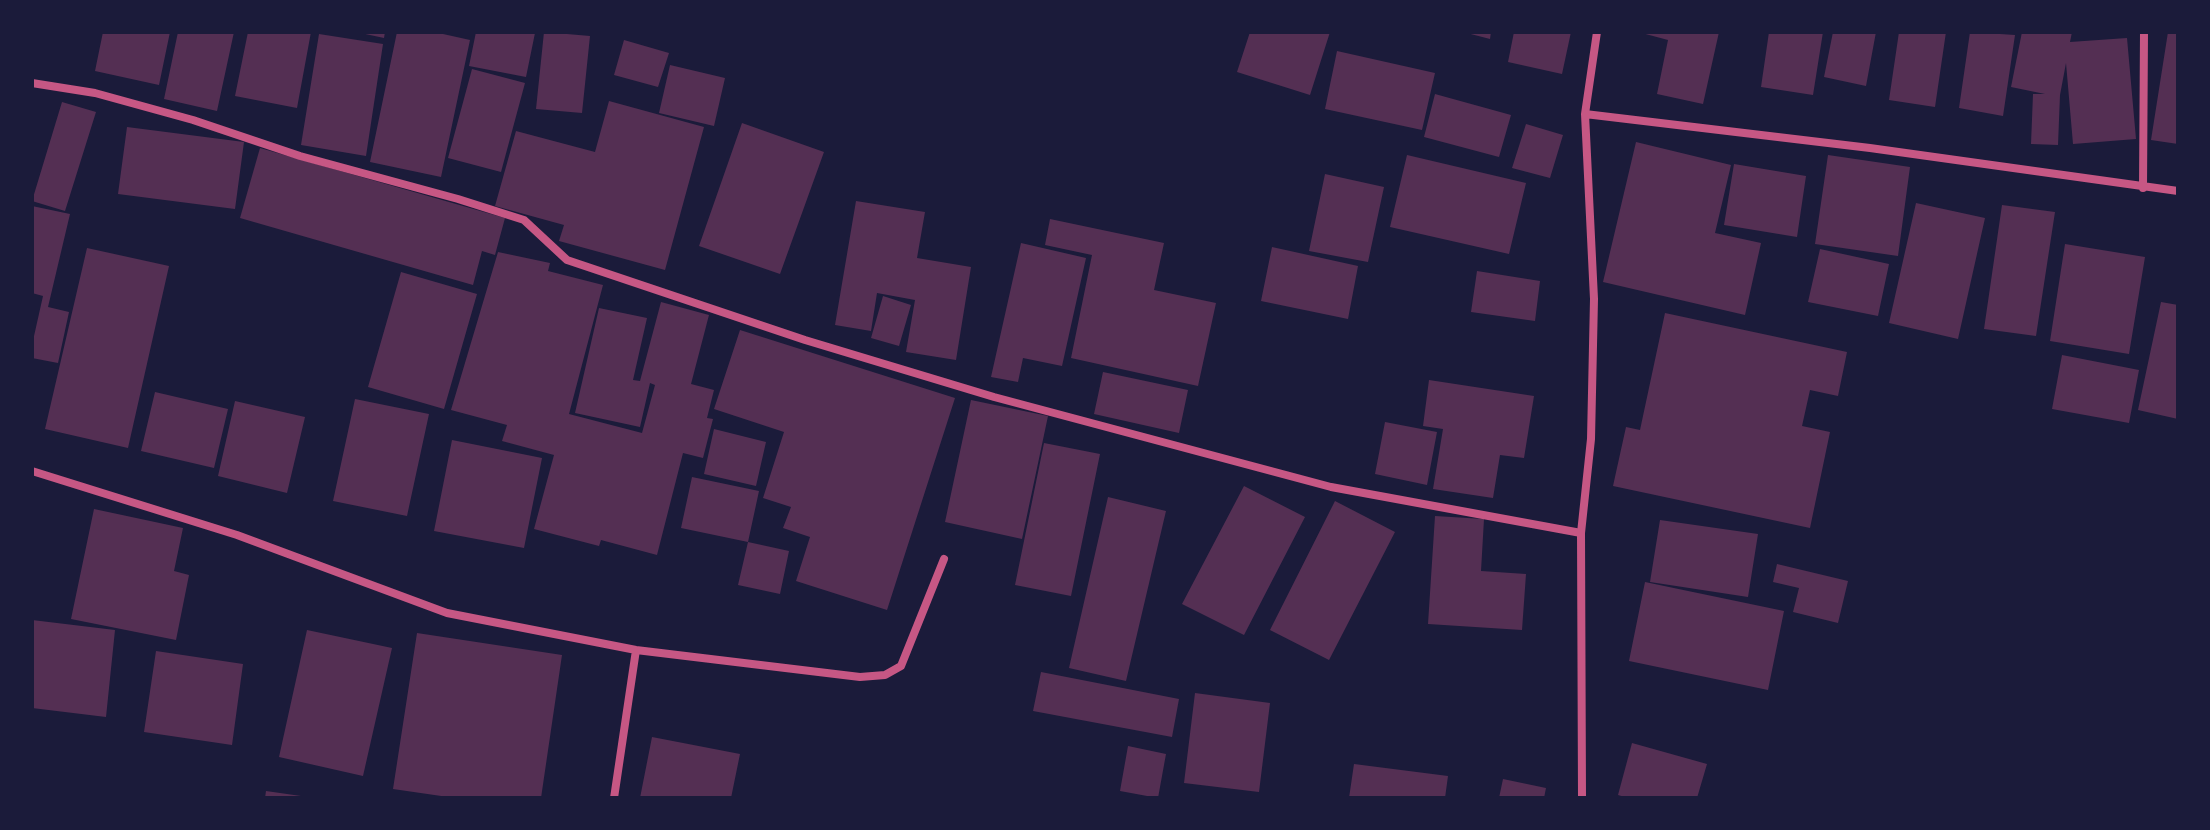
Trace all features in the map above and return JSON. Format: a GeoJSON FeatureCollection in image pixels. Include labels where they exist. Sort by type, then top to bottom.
{"type":"FeatureCollection","features":[{"type":"Feature","properties":{"kind":"street"},"geometry":{"type":"LineString","coordinates":[[1582,798],[1581,533],[1591,439],[1594,299],[1585,114],[1597,32]]}},
{"type":"Feature","properties":{"kind":"street"},"geometry":{"type":"LineString","coordinates":[[2143,188],[2144,32]]}},
{"type":"Feature","properties":{"kind":"street"},"geometry":{"type":"LineString","coordinates":[[32,83],[95,93],[193,120],[300,156],[524,220],[567,260],[805,340],[994,397],[1331,487],[1581,533]]}},
{"type":"Feature","properties":{"kind":"street"},"geometry":{"type":"LineString","coordinates":[[1585,114],[1870,148],[2178,191]]}},
{"type":"Feature","properties":{"kind":"street"},"geometry":{"type":"LineString","coordinates":[[32,471],[237,535],[447,613],[636,650],[860,677],[885,675],[901,666],[944,559]]}},
{"type":"Feature","properties":{"kind":"street"},"geometry":{"type":"LineString","coordinates":[[614,798],[636,650]]}},
{"type":"Feature","properties":{"kind":"building"},"geometry":{"type":"Polygon","coordinates":[[[103,32],[170,32],[159,85],[95,71],[103,32]]]}},
{"type":"Feature","properties":{"kind":"building"},"geometry":{"type":"Polygon","coordinates":[[[178,32],[234,32],[217,111],[164,99],[178,32]]]}},
{"type":"Feature","properties":{"kind":"building"},"geometry":{"type":"Polygon","coordinates":[[[248,32],[311,32],[297,108],[235,96],[248,32]]]}},
{"type":"Feature","properties":{"kind":"building"},"geometry":{"type":"Polygon","coordinates":[[[356,32],[385,32],[384,38],[356,32]]]}},
{"type":"Feature","properties":{"kind":"building"},"geometry":{"type":"Polygon","coordinates":[[[397,32],[434,32],[470,40],[441,177],[370,162],[397,32]]]}},
{"type":"Feature","properties":{"kind":"building"},"geometry":{"type":"Polygon","coordinates":[[[476,32],[535,33],[526,77],[469,66],[476,32]]]}},
{"type":"Feature","properties":{"kind":"building"},"geometry":{"type":"Polygon","coordinates":[[[544,32],[590,36],[582,113],[536,109],[544,32]]]}},
{"type":"Feature","properties":{"kind":"building"},"geometry":{"type":"Polygon","coordinates":[[[1250,32],[1330,32],[1310,95],[1237,72],[1250,32]]]}},
{"type":"Feature","properties":{"kind":"building"},"geometry":{"type":"Polygon","coordinates":[[[1463,32],[1491,32],[1490,39],[1463,32]]]}},
{"type":"Feature","properties":{"kind":"building"},"geometry":{"type":"Polygon","coordinates":[[[1514,32],[1571,32],[1562,74],[1508,62],[1514,32]]]}},
{"type":"Feature","properties":{"kind":"building"},"geometry":{"type":"Polygon","coordinates":[[[1638,32],[1719,32],[1703,104],[1657,94],[1668,40],[1638,32]]]}},
{"type":"Feature","properties":{"kind":"building"},"geometry":{"type":"Polygon","coordinates":[[[1769,32],[1823,32],[1813,95],[1761,87],[1769,32]]]}},
{"type":"Feature","properties":{"kind":"building"},"geometry":{"type":"Polygon","coordinates":[[[1833,32],[1876,32],[1866,86],[1824,77],[1833,32]]]}},
{"type":"Feature","properties":{"kind":"building"},"geometry":{"type":"Polygon","coordinates":[[[1899,32],[1946,32],[1935,107],[1889,100],[1899,32]]]}},
{"type":"Feature","properties":{"kind":"building"},"geometry":{"type":"Polygon","coordinates":[[[1970,32],[2015,35],[2003,116],[1959,108],[1970,32]]]}},
{"type":"Feature","properties":{"kind":"building"},"geometry":{"type":"Polygon","coordinates":[[[2022,32],[2072,32],[2070,42],[2127,38],[2136,139],[2073,144],[2066,63],[2060,95],[2058,145],[2031,144],[2033,94],[2045,94],[2011,87],[2022,32]]]}},
{"type":"Feature","properties":{"kind":"building"},"geometry":{"type":"Polygon","coordinates":[[[2168,32],[2178,32],[2178,144],[2151,140],[2168,32]]]}},
{"type":"Feature","properties":{"kind":"building"},"geometry":{"type":"Polygon","coordinates":[[[319,34],[383,44],[366,156],[301,145],[319,34]]]}},
{"type":"Feature","properties":{"kind":"building"},"geometry":{"type":"Polygon","coordinates":[[[624,40],[669,53],[658,87],[614,75],[624,40]]]}},
{"type":"Feature","properties":{"kind":"building"},"geometry":{"type":"Polygon","coordinates":[[[1337,51],[1435,73],[1422,130],[1325,109],[1337,51]]]}},
{"type":"Feature","properties":{"kind":"building"},"geometry":{"type":"Polygon","coordinates":[[[670,65],[725,78],[714,126],[659,113],[670,65]]]}},
{"type":"Feature","properties":{"kind":"building"},"geometry":{"type":"Polygon","coordinates":[[[472,69],[525,83],[501,172],[448,158],[472,69]]]}},
{"type":"Feature","properties":{"kind":"building"},"geometry":{"type":"Polygon","coordinates":[[[1435,94],[1511,115],[1499,157],[1424,137],[1435,94]]]}},
{"type":"Feature","properties":{"kind":"building"},"geometry":{"type":"Polygon","coordinates":[[[609,101],[704,127],[665,270],[559,241],[564,225],[495,206],[516,131],[595,152],[609,101]]]}},
{"type":"Feature","properties":{"kind":"building"},"geometry":{"type":"Polygon","coordinates":[[[62,102],[96,112],[65,211],[32,201],[62,102]]]}},
{"type":"Feature","properties":{"kind":"building"},"geometry":{"type":"Polygon","coordinates":[[[742,123],[824,152],[780,274],[699,246],[742,123]]]}},
{"type":"Feature","properties":{"kind":"building"},"geometry":{"type":"Polygon","coordinates":[[[1526,124],[1563,135],[1550,178],[1512,168],[1526,124]]]}},
{"type":"Feature","properties":{"kind":"building"},"geometry":{"type":"Polygon","coordinates":[[[127,127],[244,142],[235,209],[118,194],[127,127]]]}},
{"type":"Feature","properties":{"kind":"building"},"geometry":{"type":"Polygon","coordinates":[[[1636,142],[1731,165],[1715,233],[1761,243],[1745,315],[1603,282],[1636,142]]]}},
{"type":"Feature","properties":{"kind":"building"},"geometry":{"type":"Polygon","coordinates":[[[260,148],[505,218],[495,255],[482,251],[473,285],[240,218],[260,148]]]}},
{"type":"Feature","properties":{"kind":"building"},"geometry":{"type":"Polygon","coordinates":[[[1407,155],[1526,183],[1509,254],[1390,227],[1407,155]]]}},
{"type":"Feature","properties":{"kind":"building"},"geometry":{"type":"Polygon","coordinates":[[[1828,155],[1910,167],[1898,256],[1815,244],[1828,155]]]}},
{"type":"Feature","properties":{"kind":"building"},"geometry":{"type":"Polygon","coordinates":[[[1734,164],[1806,176],[1797,237],[1724,225],[1734,164]]]}},
{"type":"Feature","properties":{"kind":"building"},"geometry":{"type":"Polygon","coordinates":[[[1325,174],[1384,187],[1368,262],[1309,251],[1325,174]]]}},
{"type":"Feature","properties":{"kind":"building"},"geometry":{"type":"Polygon","coordinates":[[[856,201],[925,212],[917,258],[971,267],[956,360],[906,352],[915,300],[877,293],[871,331],[835,325],[856,201]]]}},
{"type":"Feature","properties":{"kind":"building"},"geometry":{"type":"Polygon","coordinates":[[[1916,203],[1985,218],[1958,339],[1889,323],[1916,203]]]}},
{"type":"Feature","properties":{"kind":"building"},"geometry":{"type":"Polygon","coordinates":[[[2002,205],[2055,212],[2036,336],[1984,329],[2002,205]]]}},
{"type":"Feature","properties":{"kind":"building"},"geometry":{"type":"Polygon","coordinates":[[[32,206],[70,214],[48,307],[69,312],[58,363],[32,358],[43,296],[32,293],[32,206]]]}},
{"type":"Feature","properties":{"kind":"building"},"geometry":{"type":"Polygon","coordinates":[[[1050,219],[1164,243],[1154,290],[1216,303],[1198,386],[1071,358],[1092,255],[1045,245],[1050,219]]]}},
{"type":"Feature","properties":{"kind":"building"},"geometry":{"type":"Polygon","coordinates":[[[1021,243],[1086,258],[1062,366],[1023,358],[1018,382],[991,377],[1021,243]]]}},
{"type":"Feature","properties":{"kind":"building"},"geometry":{"type":"Polygon","coordinates":[[[2065,244],[2145,257],[2129,354],[2050,341],[2065,244]]]}},
{"type":"Feature","properties":{"kind":"building"},"geometry":{"type":"Polygon","coordinates":[[[1272,247],[1358,266],[1348,319],[1261,301],[1272,247]]]}},
{"type":"Feature","properties":{"kind":"building"},"geometry":{"type":"Polygon","coordinates":[[[87,248],[169,266],[128,448],[45,429],[87,248]]]}},
{"type":"Feature","properties":{"kind":"building"},"geometry":{"type":"Polygon","coordinates":[[[1820,249],[1889,264],[1878,316],[1808,302],[1820,249]]]}},
{"type":"Feature","properties":{"kind":"building"},"geometry":{"type":"Polygon","coordinates":[[[498,252],[550,263],[548,271],[603,285],[569,414],[642,433],[655,385],[650,383],[640,427],[575,413],[599,308],[647,318],[633,380],[640,381],[661,302],[709,315],[691,384],[714,390],[707,418],[713,419],[703,458],[683,453],[657,555],[601,540],[599,546],[534,529],[554,455],[502,441],[507,425],[451,410],[498,252]]]}},
{"type":"Feature","properties":{"kind":"building"},"geometry":{"type":"Polygon","coordinates":[[[1477,271],[1540,281],[1535,321],[1471,312],[1477,271]]]}},
{"type":"Feature","properties":{"kind":"building"},"geometry":{"type":"Polygon","coordinates":[[[401,272],[477,294],[444,409],[368,387],[401,272]]]}},
{"type":"Feature","properties":{"kind":"building"},"geometry":{"type":"Polygon","coordinates":[[[883,296],[911,305],[899,346],[871,338],[883,296]]]}},
{"type":"Feature","properties":{"kind":"building"},"geometry":{"type":"Polygon","coordinates":[[[2161,302],[2178,305],[2178,419],[2138,410],[2161,302]]]}},
{"type":"Feature","properties":{"kind":"building"},"geometry":{"type":"Polygon","coordinates":[[[1665,313],[1847,352],[1838,396],[1810,390],[1802,426],[1830,432],[1810,528],[1613,486],[1626,427],[1640,430],[1665,313]]]}},
{"type":"Feature","properties":{"kind":"building"},"geometry":{"type":"Polygon","coordinates":[[[740,330],[955,398],[887,610],[796,581],[810,537],[783,528],[791,507],[763,498],[784,432],[714,409],[740,330]]]}},
{"type":"Feature","properties":{"kind":"building"},"geometry":{"type":"Polygon","coordinates":[[[2062,355],[2139,370],[2129,423],[2052,409],[2062,355]]]}},
{"type":"Feature","properties":{"kind":"building"},"geometry":{"type":"Polygon","coordinates":[[[1103,372],[1188,390],[1179,433],[1094,414],[1103,372]]]}},
{"type":"Feature","properties":{"kind":"building"},"geometry":{"type":"Polygon","coordinates":[[[1429,380],[1534,396],[1524,458],[1500,455],[1493,498],[1433,489],[1443,429],[1423,426],[1429,380]]]}},
{"type":"Feature","properties":{"kind":"building"},"geometry":{"type":"Polygon","coordinates":[[[155,392],[228,409],[214,468],[141,451],[155,392]]]}},
{"type":"Feature","properties":{"kind":"building"},"geometry":{"type":"Polygon","coordinates":[[[355,399],[429,414],[407,516],[333,501],[355,399]]]}},
{"type":"Feature","properties":{"kind":"building"},"geometry":{"type":"Polygon","coordinates":[[[971,400],[1048,416],[1022,539],[945,522],[971,400]]]}},
{"type":"Feature","properties":{"kind":"building"},"geometry":{"type":"Polygon","coordinates":[[[235,401],[305,417],[287,493],[218,476],[235,401]]]}},
{"type":"Feature","properties":{"kind":"building"},"geometry":{"type":"Polygon","coordinates":[[[1385,422],[1437,432],[1427,485],[1375,474],[1385,422]]]}},
{"type":"Feature","properties":{"kind":"building"},"geometry":{"type":"Polygon","coordinates":[[[714,429],[766,442],[756,486],[704,474],[714,429]]]}},
{"type":"Feature","properties":{"kind":"building"},"geometry":{"type":"Polygon","coordinates":[[[452,440],[542,458],[524,548],[434,531],[452,440]]]}},
{"type":"Feature","properties":{"kind":"building"},"geometry":{"type":"Polygon","coordinates":[[[1044,443],[1100,454],[1071,596],[1015,585],[1044,443]]]}},
{"type":"Feature","properties":{"kind":"building"},"geometry":{"type":"Polygon","coordinates":[[[692,477],[759,491],[748,542],[681,528],[692,477]]]}},
{"type":"Feature","properties":{"kind":"building"},"geometry":{"type":"Polygon","coordinates":[[[1244,486],[1305,517],[1244,635],[1182,604],[1244,486]]]}},
{"type":"Feature","properties":{"kind":"building"},"geometry":{"type":"Polygon","coordinates":[[[1108,497],[1166,511],[1126,681],[1069,668],[1108,497]]]}},
{"type":"Feature","properties":{"kind":"building"},"geometry":{"type":"Polygon","coordinates":[[[1335,501],[1395,532],[1329,660],[1270,630],[1335,501]]]}},
{"type":"Feature","properties":{"kind":"building"},"geometry":{"type":"Polygon","coordinates":[[[94,509],[183,528],[174,571],[189,575],[176,640],[71,619],[94,509]]]}},
{"type":"Feature","properties":{"kind":"building"},"geometry":{"type":"Polygon","coordinates":[[[1435,516],[1484,519],[1481,571],[1526,574],[1522,630],[1428,624],[1435,516]]]}},
{"type":"Feature","properties":{"kind":"building"},"geometry":{"type":"Polygon","coordinates":[[[1660,520],[1758,534],[1748,597],[1650,582],[1660,520]]]}},
{"type":"Feature","properties":{"kind":"building"},"geometry":{"type":"Polygon","coordinates":[[[748,542],[789,551],[780,594],[738,585],[748,542]]]}},
{"type":"Feature","properties":{"kind":"building"},"geometry":{"type":"Polygon","coordinates":[[[1777,564],[1848,581],[1838,623],[1793,612],[1799,588],[1773,582],[1777,564]]]}},
{"type":"Feature","properties":{"kind":"building"},"geometry":{"type":"Polygon","coordinates":[[[1645,582],[1784,611],[1768,690],[1629,661],[1645,582]]]}},
{"type":"Feature","properties":{"kind":"building"},"geometry":{"type":"Polygon","coordinates":[[[32,620],[115,630],[106,717],[32,708],[32,620]]]}},
{"type":"Feature","properties":{"kind":"building"},"geometry":{"type":"Polygon","coordinates":[[[307,630],[392,648],[363,776],[279,757],[307,630]]]}},
{"type":"Feature","properties":{"kind":"building"},"geometry":{"type":"Polygon","coordinates":[[[417,633],[562,655],[541,798],[455,798],[393,789],[417,633]]]}},
{"type":"Feature","properties":{"kind":"building"},"geometry":{"type":"Polygon","coordinates":[[[156,651],[243,664],[232,745],[144,732],[156,651]]]}},
{"type":"Feature","properties":{"kind":"building"},"geometry":{"type":"Polygon","coordinates":[[[1041,672],[1179,699],[1172,737],[1033,711],[1041,672]]]}},
{"type":"Feature","properties":{"kind":"building"},"geometry":{"type":"Polygon","coordinates":[[[1195,693],[1270,703],[1259,792],[1184,783],[1195,693]]]}},
{"type":"Feature","properties":{"kind":"building"},"geometry":{"type":"Polygon","coordinates":[[[652,737],[740,754],[731,798],[640,798],[652,737]]]}},
{"type":"Feature","properties":{"kind":"building"},"geometry":{"type":"Polygon","coordinates":[[[1632,743],[1707,764],[1697,798],[1628,798],[1618,795],[1632,743]]]}},
{"type":"Feature","properties":{"kind":"building"},"geometry":{"type":"Polygon","coordinates":[[[1128,746],[1166,754],[1158,798],[1120,791],[1128,746]]]}},
{"type":"Feature","properties":{"kind":"building"},"geometry":{"type":"Polygon","coordinates":[[[1354,764],[1448,776],[1445,798],[1349,798],[1354,764]]]}},
{"type":"Feature","properties":{"kind":"building"},"geometry":{"type":"Polygon","coordinates":[[[1503,779],[1546,788],[1544,798],[1499,798],[1503,779]]]}},
{"type":"Feature","properties":{"kind":"building"},"geometry":{"type":"Polygon","coordinates":[[[266,791],[301,796],[301,798],[265,798],[266,791]]]}}]}
